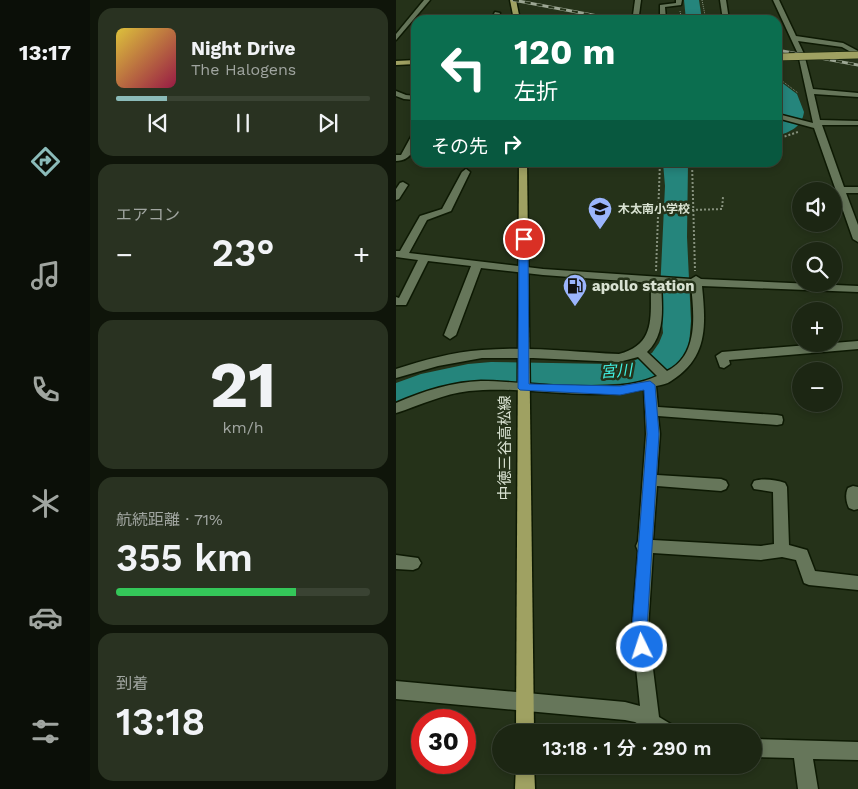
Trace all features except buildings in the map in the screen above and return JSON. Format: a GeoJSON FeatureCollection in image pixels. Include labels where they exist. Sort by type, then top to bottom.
{"type":"FeatureCollection","features":[{"type":"Feature","properties":{"kind":"main road"},"geometry":{"type":"LineString","coordinates":[[513,0],[516,15]]}},
{"type":"Feature","properties":{"kind":"main road"},"geometry":{"type":"LineString","coordinates":[[782,53],[855,49]]}},
{"type":"Feature","properties":{"kind":"main road"},"geometry":{"type":"LineString","coordinates":[[782,58],[858,55]]}},
{"type":"Feature","properties":{"kind":"main road"},"geometry":{"type":"LineString","coordinates":[[396,63],[411,62]]}},
{"type":"Feature","properties":{"kind":"main road"},"geometry":{"type":"LineString","coordinates":[[396,68],[411,67]]}},
{"type":"Feature","properties":{"kind":"main road","name":"中徳三谷高松線"},"geometry":{"type":"LineString","coordinates":[[523,167],[525,724]]}},
{"type":"Feature","properties":{"kind":"main road"},"geometry":{"type":"LineString","coordinates":[[525,774],[525,789]]}},
{"type":"Feature","properties":{"kind":"street"},"geometry":{"type":"LineString","coordinates":[[414,15],[427,0]]}},
{"type":"Feature","properties":{"kind":"street"},"geometry":{"type":"LineString","coordinates":[[628,15],[639,15],[638,0]]}},
{"type":"Feature","properties":{"kind":"street"},"geometry":{"type":"LineString","coordinates":[[663,15],[662,6],[675,6],[680,4],[679,0]]}},
{"type":"Feature","properties":{"kind":"street"},"geometry":{"type":"LineString","coordinates":[[722,0],[725,15]]}},
{"type":"Feature","properties":{"kind":"street"},"geometry":{"type":"LineString","coordinates":[[776,0],[780,15]]}},
{"type":"Feature","properties":{"kind":"street"},"geometry":{"type":"LineString","coordinates":[[396,38],[411,19]]}},
{"type":"Feature","properties":{"kind":"street"},"geometry":{"type":"LineString","coordinates":[[782,23],[793,38],[802,60],[817,124],[837,182]]}},
{"type":"Feature","properties":{"kind":"street"},"geometry":{"type":"LineString","coordinates":[[396,26],[411,26]]}},
{"type":"Feature","properties":{"kind":"street"},"geometry":{"type":"LineString","coordinates":[[793,38],[855,49]]}},
{"type":"Feature","properties":{"kind":"street"},"geometry":{"type":"LineString","coordinates":[[798,49],[855,49]]}},
{"type":"Feature","properties":{"kind":"street"},"geometry":{"type":"LineString","coordinates":[[855,49],[858,55]]}},
{"type":"Feature","properties":{"kind":"street"},"geometry":{"type":"LineString","coordinates":[[782,58],[802,60]]}},
{"type":"Feature","properties":{"kind":"street"},"geometry":{"type":"LineString","coordinates":[[810,91],[858,95]]}},
{"type":"Feature","properties":{"kind":"street"},"geometry":{"type":"LineString","coordinates":[[396,93],[411,98]]}},
{"type":"Feature","properties":{"kind":"street"},"geometry":{"type":"LineString","coordinates":[[782,117],[817,124],[858,123]]}},
{"type":"Feature","properties":{"kind":"street"},"geometry":{"type":"LineString","coordinates":[[798,132],[805,123]]}},
{"type":"Feature","properties":{"kind":"street"},"geometry":{"type":"LineString","coordinates":[[396,158],[404,158],[411,145]]}},
{"type":"Feature","properties":{"kind":"street"},"geometry":{"type":"LineString","coordinates":[[466,172],[446,211],[423,218],[399,255],[524,270],[657,280],[858,289]]}},
{"type":"Feature","properties":{"kind":"street"},"geometry":{"type":"LineString","coordinates":[[396,197],[403,185]]}},
{"type":"Feature","properties":{"kind":"street"},"geometry":{"type":"LineString","coordinates":[[842,190],[858,190]]}},
{"type":"Feature","properties":{"kind":"street"},"geometry":{"type":"LineString","coordinates":[[842,195],[858,239]]}},
{"type":"Feature","properties":{"kind":"street"},"geometry":{"type":"LineString","coordinates":[[396,301],[402,302],[425,257]]}},
{"type":"Feature","properties":{"kind":"street"},"geometry":{"type":"LineString","coordinates":[[450,335],[477,264]]}},
{"type":"Feature","properties":{"kind":"street"},"geometry":{"type":"LineString","coordinates":[[396,374],[441,360],[471,355],[619,358],[641,353],[651,342],[654,331],[657,280]]}},
{"type":"Feature","properties":{"kind":"street"},"geometry":{"type":"LineString","coordinates":[[396,408],[431,395],[460,388],[480,386],[620,390],[650,385],[685,363],[694,348],[698,330],[695,281]]}},
{"type":"Feature","properties":{"kind":"street"},"geometry":{"type":"LineString","coordinates":[[724,364],[722,356],[858,345]]}},
{"type":"Feature","properties":{"kind":"street"},"geometry":{"type":"LineString","coordinates":[[641,353],[666,376]]}},
{"type":"Feature","properties":{"kind":"street"},"geometry":{"type":"LineString","coordinates":[[650,385],[653,434],[651,480],[644,546],[640,629],[651,721]]}},
{"type":"Feature","properties":{"kind":"street"},"geometry":{"type":"LineString","coordinates":[[652,411],[777,420]]}},
{"type":"Feature","properties":{"kind":"street"},"geometry":{"type":"LineString","coordinates":[[651,480],[721,484]]}},
{"type":"Feature","properties":{"kind":"street"},"geometry":{"type":"LineString","coordinates":[[759,485],[780,487],[782,550]]}},
{"type":"Feature","properties":{"kind":"street"},"geometry":{"type":"LineString","coordinates":[[644,546],[761,553],[782,550],[802,556],[809,578],[858,583]]}},
{"type":"Feature","properties":{"kind":"street"},"geometry":{"type":"LineString","coordinates":[[396,562],[413,563]]}},
{"type":"Feature","properties":{"kind":"street"},"geometry":{"type":"LineString","coordinates":[[396,690],[625,711],[638,714],[656,724]]}},
{"type":"Feature","properties":{"kind":"street"},"geometry":{"type":"LineString","coordinates":[[762,748],[858,751]]}},
{"type":"Feature","properties":{"kind":"street"},"geometry":{"type":"LineString","coordinates":[[802,749],[808,789]]}},
{"type":"Feature","properties":{"kind":"path"},"geometry":{"type":"LineString","coordinates":[[702,0],[705,15]]}},
{"type":"Feature","properties":{"kind":"path"},"geometry":{"type":"LineString","coordinates":[[782,81],[802,98],[807,110],[805,123]]}},
{"type":"Feature","properties":{"kind":"path"},"geometry":{"type":"LineString","coordinates":[[782,137],[798,132]]}},
{"type":"Feature","properties":{"kind":"path"},"geometry":{"type":"LineString","coordinates":[[657,280],[660,167]]}},
{"type":"Feature","properties":{"kind":"path"},"geometry":{"type":"LineString","coordinates":[[692,167],[695,281]]}},
{"type":"Feature","properties":{"kind":"path"},"geometry":{"type":"LineString","coordinates":[[692,210],[722,209],[723,197]]}},
{"type":"Feature","properties":{"kind":"water"},"geometry":{"type":"Polygon","coordinates":[[[684,0],[699,0],[701,15],[686,15],[684,0]]]}},
{"type":"Feature","properties":{"kind":"water"},"geometry":{"type":"Polygon","coordinates":[[[782,83],[797,94],[804,112],[801,122],[791,131],[782,134],[782,83]]]}},
{"type":"Feature","properties":{"kind":"water","name":"宮川"},"geometry":{"type":"Polygon","coordinates":[[[663,167],[688,167],[687,237],[691,321],[689,345],[676,365],[666,373],[637,383],[591,385],[472,382],[434,389],[396,404],[396,383],[421,374],[468,364],[491,362],[610,364],[631,362],[652,353],[663,333],[660,292],[665,186],[663,167]]]}},
{"type":"Feature","properties":{"kind":"railway"},"geometry":{"type":"LineString","coordinates":[[513,0],[592,15]]}},
{"type":"Feature","properties":{"kind":"railway"},"geometry":{"type":"LineString","coordinates":[[782,51],[858,65]]}},
{"type":"Feature","properties":{"kind":"place","name":"木太南小学校"},"geometry":{"type":"Point","coordinates":[600,230]}},
{"type":"Feature","properties":{"kind":"place","name":"apollo station"},"geometry":{"type":"Point","coordinates":[575,307]}},
{"type":"Feature","properties":{"kind":"route"},"geometry":{"type":"LineString","coordinates":[[524,239],[524,388],[620,390],[650,385],[653,434],[640,629],[642,647]]}}]}
